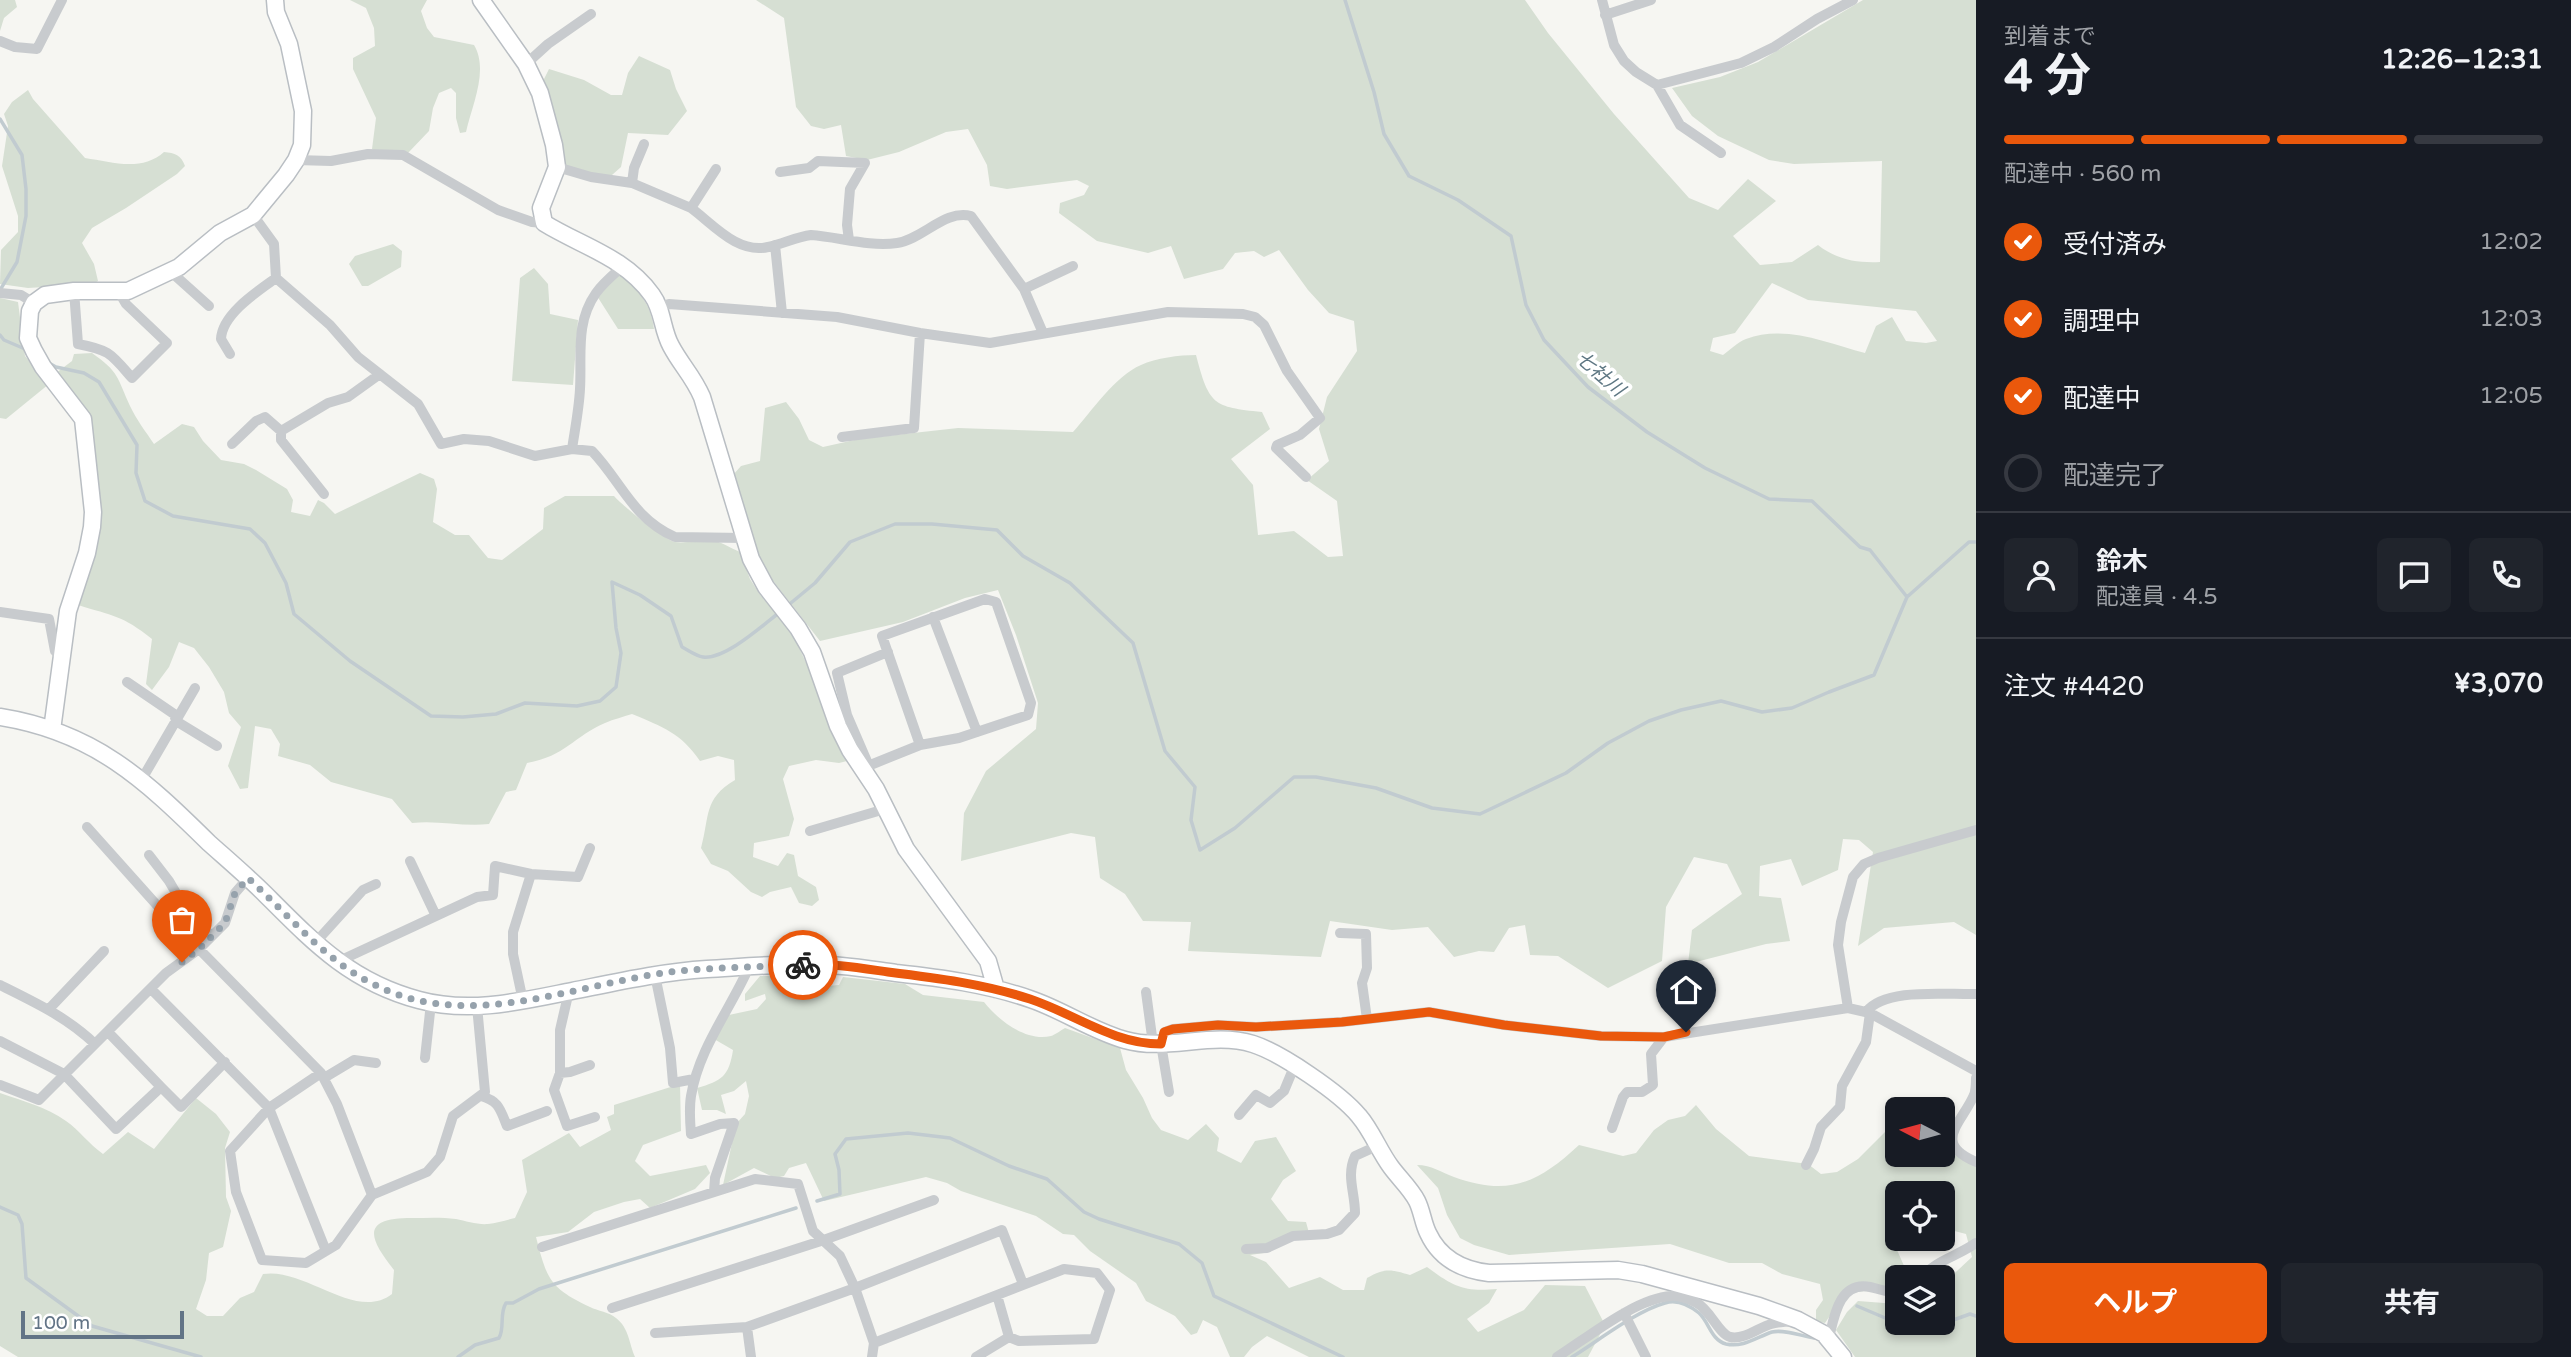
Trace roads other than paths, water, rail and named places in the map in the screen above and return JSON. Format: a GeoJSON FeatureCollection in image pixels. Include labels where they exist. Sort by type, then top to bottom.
{"type":"FeatureCollection","features":[{"type":"Feature","properties":{"kind":"street"},"geometry":{"type":"LineString","coordinates":[[0,41],[15,47],[37,49],[62,0]]}},
{"type":"Feature","properties":{"kind":"street"},"geometry":{"type":"LineString","coordinates":[[0,293],[28,299],[74,291],[119,292],[137,288],[196,255],[220,233],[253,215],[296,160],[304,129],[301,94],[289,44],[276,12],[275,0]]}},
{"type":"Feature","properties":{"kind":"street"},"geometry":{"type":"LineString","coordinates":[[481,0],[526,64],[540,93],[554,145],[556,167],[541,208],[544,223]]}},
{"type":"Feature","properties":{"kind":"street"},"geometry":{"type":"LineString","coordinates":[[1602,0],[1614,45],[1624,61],[1657,85],[1680,125],[1721,153]]}},
{"type":"Feature","properties":{"kind":"street"},"geometry":{"type":"LineString","coordinates":[[1605,16],[1651,0]]}},
{"type":"Feature","properties":{"kind":"street"},"geometry":{"type":"LineString","coordinates":[[1657,85],[1741,63],[1774,47],[1853,0]]}},
{"type":"Feature","properties":{"kind":"street"},"geometry":{"type":"LineString","coordinates":[[526,64],[548,44],[591,14]]}},
{"type":"Feature","properties":{"kind":"street"},"geometry":{"type":"LineString","coordinates":[[632,183],[634,168],[644,144]]}},
{"type":"Feature","properties":{"kind":"street"},"geometry":{"type":"LineString","coordinates":[[296,160],[331,161],[368,154],[403,155],[498,211],[544,223],[593,247],[623,266],[652,294],[659,307],[670,345],[694,378],[702,397],[751,559],[766,587],[798,628],[812,652],[838,726],[850,750],[866,767]]}},
{"type":"Feature","properties":{"kind":"street"},"geometry":{"type":"LineString","coordinates":[[780,172],[809,168],[818,161],[865,163],[850,189],[847,225],[849,240]]}},
{"type":"Feature","properties":{"kind":"street"},"geometry":{"type":"LineString","coordinates":[[556,167],[591,177],[632,183],[691,208],[731,241],[743,246],[764,248],[811,235],[898,243],[914,238],[955,214],[971,216],[1024,289],[1043,333]]}},
{"type":"Feature","properties":{"kind":"street"},"geometry":{"type":"LineString","coordinates":[[691,208],[716,169]]}},
{"type":"Feature","properties":{"kind":"street"},"geometry":{"type":"LineString","coordinates":[[253,215],[274,244],[276,278],[305,301],[358,357],[418,404],[441,444],[464,439],[489,441],[535,456],[572,449],[592,451],[627,499],[666,533],[675,537],[744,538]]}},
{"type":"Feature","properties":{"kind":"street"},"geometry":{"type":"LineString","coordinates":[[775,245],[782,313]]}},
{"type":"Feature","properties":{"kind":"street"},"geometry":{"type":"LineString","coordinates":[[572,449],[580,389],[579,338],[582,325],[597,291],[623,266]]}},
{"type":"Feature","properties":{"kind":"street"},"geometry":{"type":"LineString","coordinates":[[1024,289],[1073,266]]}},
{"type":"Feature","properties":{"kind":"street"},"geometry":{"type":"LineString","coordinates":[[170,271],[209,306]]}},
{"type":"Feature","properties":{"kind":"street"},"geometry":{"type":"LineString","coordinates":[[230,354],[220,339],[223,326],[244,302],[276,278]]}},
{"type":"Feature","properties":{"kind":"street"},"geometry":{"type":"LineString","coordinates":[[74,291],[78,344],[102,348],[111,354],[132,378],[167,343],[126,304],[119,292]]}},
{"type":"Feature","properties":{"kind":"street"},"geometry":{"type":"LineString","coordinates":[[28,299],[28,338],[43,367],[83,419],[93,512],[87,553],[68,611],[52,730]]}},
{"type":"Feature","properties":{"kind":"street"},"geometry":{"type":"LineString","coordinates":[[659,307],[669,304],[836,317],[990,343],[1183,311],[1255,317],[1264,325],[1287,371],[1320,418],[1300,435],[1277,445],[1276,448],[1306,477]]}},
{"type":"Feature","properties":{"kind":"street"},"geometry":{"type":"LineString","coordinates":[[842,437],[914,428],[920,333]]}},
{"type":"Feature","properties":{"kind":"street"},"geometry":{"type":"LineString","coordinates":[[281,431],[328,402],[348,397],[380,374]]}},
{"type":"Feature","properties":{"kind":"street"},"geometry":{"type":"LineString","coordinates":[[232,444],[256,421],[265,417],[281,431],[281,440],[324,494]]}},
{"type":"Feature","properties":{"kind":"street"},"geometry":{"type":"LineString","coordinates":[[866,767],[920,745],[959,738],[1028,715],[1031,703],[996,602],[985,599],[882,636],[920,745]]}},
{"type":"Feature","properties":{"kind":"street"},"geometry":{"type":"LineString","coordinates":[[0,612],[49,619],[55,651],[62,658]]}},
{"type":"Feature","properties":{"kind":"street"},"geometry":{"type":"LineString","coordinates":[[933,617],[977,732]]}},
{"type":"Feature","properties":{"kind":"street"},"geometry":{"type":"LineString","coordinates":[[888,652],[836,673],[847,715],[866,767],[906,849],[988,961],[996,989]]}},
{"type":"Feature","properties":{"kind":"street"},"geometry":{"type":"LineString","coordinates":[[127,682],[173,713],[177,722],[217,746]]}},
{"type":"Feature","properties":{"kind":"street"},"geometry":{"type":"LineString","coordinates":[[142,779],[195,688]]}},
{"type":"Feature","properties":{"kind":"street"},"geometry":{"type":"LineString","coordinates":[[0,717],[52,730],[96,749],[142,779],[315,943],[337,962],[376,986],[432,1003],[477,1006],[523,1001],[655,975],[809,964],[841,966],[954,980],[996,989],[1034,1000],[1114,1036],[1157,1044],[1216,1039],[1240,1041],[1255,1045],[1294,1067],[1350,1105],[1416,1199],[1428,1233],[1438,1249],[1458,1266],[1489,1273],[1618,1270],[1642,1274],[1759,1306],[1824,1340]]}},
{"type":"Feature","properties":{"kind":"street"},"geometry":{"type":"LineString","coordinates":[[810,831],[886,809]]}},
{"type":"Feature","properties":{"kind":"street"},"geometry":{"type":"LineString","coordinates":[[88,827],[198,950],[323,1075],[372,1195]]}},
{"type":"Feature","properties":{"kind":"street"},"geometry":{"type":"LineString","coordinates":[[1848,1008],[1838,945],[1853,877],[1864,864],[1878,858],[1976,830]]}},
{"type":"Feature","properties":{"kind":"street"},"geometry":{"type":"LineString","coordinates":[[337,962],[477,897],[493,895],[495,866],[531,874],[578,877],[590,848]]}},
{"type":"Feature","properties":{"kind":"street"},"geometry":{"type":"LineString","coordinates":[[149,855],[169,881],[190,917],[212,936]]}},
{"type":"Feature","properties":{"kind":"street"},"geometry":{"type":"LineString","coordinates":[[410,861],[436,916]]}},
{"type":"Feature","properties":{"kind":"street"},"geometry":{"type":"LineString","coordinates":[[523,1001],[513,954],[513,932],[531,874]]}},
{"type":"Feature","properties":{"kind":"street"},"geometry":{"type":"LineString","coordinates":[[0,1085],[39,1100],[166,973],[198,950],[225,923],[235,893],[248,878]]}},
{"type":"Feature","properties":{"kind":"street"},"geometry":{"type":"LineString","coordinates":[[315,943],[363,890],[376,884]]}},
{"type":"Feature","properties":{"kind":"street"},"geometry":{"type":"LineString","coordinates":[[1340,933],[1366,934],[1367,968],[1362,983],[1367,1019]]}},
{"type":"Feature","properties":{"kind":"street"},"geometry":{"type":"LineString","coordinates":[[50,1009],[104,951]]}},
{"type":"Feature","properties":{"kind":"street"},"geometry":{"type":"LineString","coordinates":[[714,1192],[715,1178],[734,1123],[720,1124],[691,1134],[690,1099],[695,1079],[720,1020],[738,992],[749,967]]}},
{"type":"Feature","properties":{"kind":"street"},"geometry":{"type":"LineString","coordinates":[[655,975],[670,1048],[673,1083],[695,1079]]}},
{"type":"Feature","properties":{"kind":"street"},"geometry":{"type":"LineString","coordinates":[[0,985],[50,1009],[77,1026],[95,1044]]}},
{"type":"Feature","properties":{"kind":"street"},"geometry":{"type":"LineString","coordinates":[[150,989],[269,1108],[326,1251]]}},
{"type":"Feature","properties":{"kind":"street"},"geometry":{"type":"LineString","coordinates":[[569,991],[559,1041],[560,1073],[554,1090],[568,1126],[595,1117]]}},
{"type":"Feature","properties":{"kind":"street"},"geometry":{"type":"LineString","coordinates":[[1146,992],[1169,1092]]}},
{"type":"Feature","properties":{"kind":"street"},"geometry":{"type":"LineString","coordinates":[[1806,1166],[1821,1127],[1840,1107],[1842,1086],[1866,1042],[1868,1012],[1882,998],[1976,994]]}},
{"type":"Feature","properties":{"kind":"street"},"geometry":{"type":"LineString","coordinates":[[425,1058],[432,1003]]}},
{"type":"Feature","properties":{"kind":"street"},"geometry":{"type":"LineString","coordinates":[[376,1063],[354,1060],[323,1075],[269,1108],[230,1151],[236,1192],[262,1260],[306,1263],[336,1245],[372,1195],[427,1171],[440,1157],[453,1116],[485,1092],[477,1006]]}},
{"type":"Feature","properties":{"kind":"street"},"geometry":{"type":"LineString","coordinates":[[1157,1044],[1164,1032],[1173,1029],[1230,1024],[1256,1027],[1429,1012],[1504,1025],[1601,1036],[1664,1037],[1848,1008],[1868,1012],[1976,1071]]}},
{"type":"Feature","properties":{"kind":"street"},"geometry":{"type":"LineString","coordinates":[[108,1032],[181,1107],[225,1062]]}},
{"type":"Feature","properties":{"kind":"street"},"geometry":{"type":"LineString","coordinates":[[1612,1128],[1627,1092],[1642,1092],[1653,1084],[1651,1054],[1664,1037]]}},
{"type":"Feature","properties":{"kind":"street"},"geometry":{"type":"LineString","coordinates":[[0,1041],[64,1074],[116,1129],[161,1087]]}},
{"type":"Feature","properties":{"kind":"street"},"geometry":{"type":"LineString","coordinates":[[560,1073],[590,1065]]}},
{"type":"Feature","properties":{"kind":"street"},"geometry":{"type":"LineString","coordinates":[[1239,1115],[1256,1095],[1270,1103],[1284,1091],[1294,1067]]}},
{"type":"Feature","properties":{"kind":"street"},"geometry":{"type":"LineString","coordinates":[[1976,1078],[1973,1097],[1954,1125],[1952,1139],[1957,1151],[1976,1161]]}},
{"type":"Feature","properties":{"kind":"street"},"geometry":{"type":"LineString","coordinates":[[481,1096],[492,1099],[500,1109],[507,1126],[547,1111]]}},
{"type":"Feature","properties":{"kind":"street"},"geometry":{"type":"LineString","coordinates":[[1246,1249],[1267,1248],[1293,1236],[1318,1236],[1339,1230],[1355,1213],[1350,1178],[1355,1156],[1377,1146]]}},
{"type":"Feature","properties":{"kind":"street"},"geometry":{"type":"LineString","coordinates":[[542,1247],[755,1179],[798,1184],[813,1231],[840,1256],[855,1288],[874,1343],[872,1357]]}},
{"type":"Feature","properties":{"kind":"street"},"geometry":{"type":"LineString","coordinates":[[612,1307],[821,1241],[934,1200]]}},
{"type":"Feature","properties":{"kind":"street"},"geometry":{"type":"LineString","coordinates":[[655,1333],[747,1326],[855,1288],[1002,1230],[1023,1284]]}},
{"type":"Feature","properties":{"kind":"street"},"geometry":{"type":"LineString","coordinates":[[1933,1265],[1960,1254],[1976,1243]]}},
{"type":"Feature","properties":{"kind":"street"},"geometry":{"type":"LineString","coordinates":[[874,1343],[1064,1269],[1097,1273],[1110,1290],[1094,1339],[1019,1341],[1009,1337]]}},
{"type":"Feature","properties":{"kind":"street"},"geometry":{"type":"LineString","coordinates":[[1824,1340],[1833,1314],[1845,1293],[1860,1287],[1885,1291]]}},
{"type":"Feature","properties":{"kind":"street"},"geometry":{"type":"LineString","coordinates":[[998,1295],[1009,1337]]}},
{"type":"Feature","properties":{"kind":"street"},"geometry":{"type":"LineString","coordinates":[[1558,1357],[1624,1313],[1671,1296],[1685,1297],[1700,1304],[1714,1318],[1724,1335],[1733,1338],[1773,1323],[1824,1340]]}},
{"type":"Feature","properties":{"kind":"street"},"geometry":{"type":"LineString","coordinates":[[1624,1313],[1646,1357]]}},
{"type":"Feature","properties":{"kind":"street"},"geometry":{"type":"LineString","coordinates":[[747,1326],[751,1357]]}},
{"type":"Feature","properties":{"kind":"street"},"geometry":{"type":"LineString","coordinates":[[976,1357],[1009,1337]]}},
{"type":"Feature","properties":{"kind":"waterway","name":"七社川"},"geometry":{"type":"LineString","coordinates":[[1345,0],[1374,92],[1384,134],[1409,176],[1458,200],[1511,236],[1526,305],[1544,340],[1588,387],[1647,432],[1705,468],[1769,499],[1812,501],[1860,547],[1870,550],[1907,597],[1969,542],[1976,542]]}},
{"type":"Feature","properties":{"kind":"waterway"},"geometry":{"type":"LineString","coordinates":[[0,119],[22,155],[26,189],[26,216],[17,262],[0,290]]}},
{"type":"Feature","properties":{"kind":"waterway"},"geometry":{"type":"LineString","coordinates":[[0,335],[4,340],[25,349]]}},
{"type":"Feature","properties":{"kind":"waterway"},"geometry":{"type":"LineString","coordinates":[[47,362],[56,367],[84,373],[99,382],[137,445],[136,473],[145,501],[173,516],[250,529],[265,543],[286,583],[294,614],[350,661],[431,716],[496,714],[525,703],[577,706],[600,701],[616,687],[621,653],[612,582],[640,595],[671,616],[682,647],[703,657],[733,648],[780,612]]}},
{"type":"Feature","properties":{"kind":"waterway"},"geometry":{"type":"LineString","coordinates":[[786,607],[815,583],[850,542],[895,524],[932,524],[997,530],[1023,556],[1070,583],[1133,643],[1165,751],[1195,787],[1191,820],[1200,850],[1235,828],[1294,777],[1316,777],[1376,788],[1432,808],[1480,814],[1566,773],[1608,743],[1649,721],[1681,710],[1721,701],[1762,712],[1792,708],[1874,675],[1907,597]]}},
{"type":"Feature","properties":{"kind":"waterway"},"geometry":{"type":"LineString","coordinates":[[817,1201],[840,1194],[835,1154],[846,1139],[908,1133],[950,1138],[1009,1166],[1047,1179],[1084,1212],[1099,1219],[1179,1244],[1202,1263],[1214,1296],[1343,1357]]}},
{"type":"Feature","properties":{"kind":"waterway"},"geometry":{"type":"LineString","coordinates":[[0,1207],[18,1215],[22,1224],[26,1278],[92,1326],[201,1357]]}},
{"type":"Feature","properties":{"kind":"waterway"},"geometry":{"type":"LineString","coordinates":[[458,1357],[475,1345],[499,1338],[506,1303],[513,1303],[539,1289],[796,1208]]}},
{"type":"Feature","properties":{"kind":"waterway"},"geometry":{"type":"LineString","coordinates":[[1572,1357],[1630,1319],[1669,1302],[1683,1304],[1695,1310],[1717,1339],[1726,1344],[1744,1343],[1777,1331],[1814,1338],[1816,1336]]}},
{"type":"Feature","properties":{"kind":"waterway"},"geometry":{"type":"LineString","coordinates":[[1857,1306],[1885,1318]]}},
{"type":"Feature","properties":{"kind":"waterway"},"geometry":{"type":"LineString","coordinates":[[1955,1319],[1970,1314],[1976,1316]]}}]}
